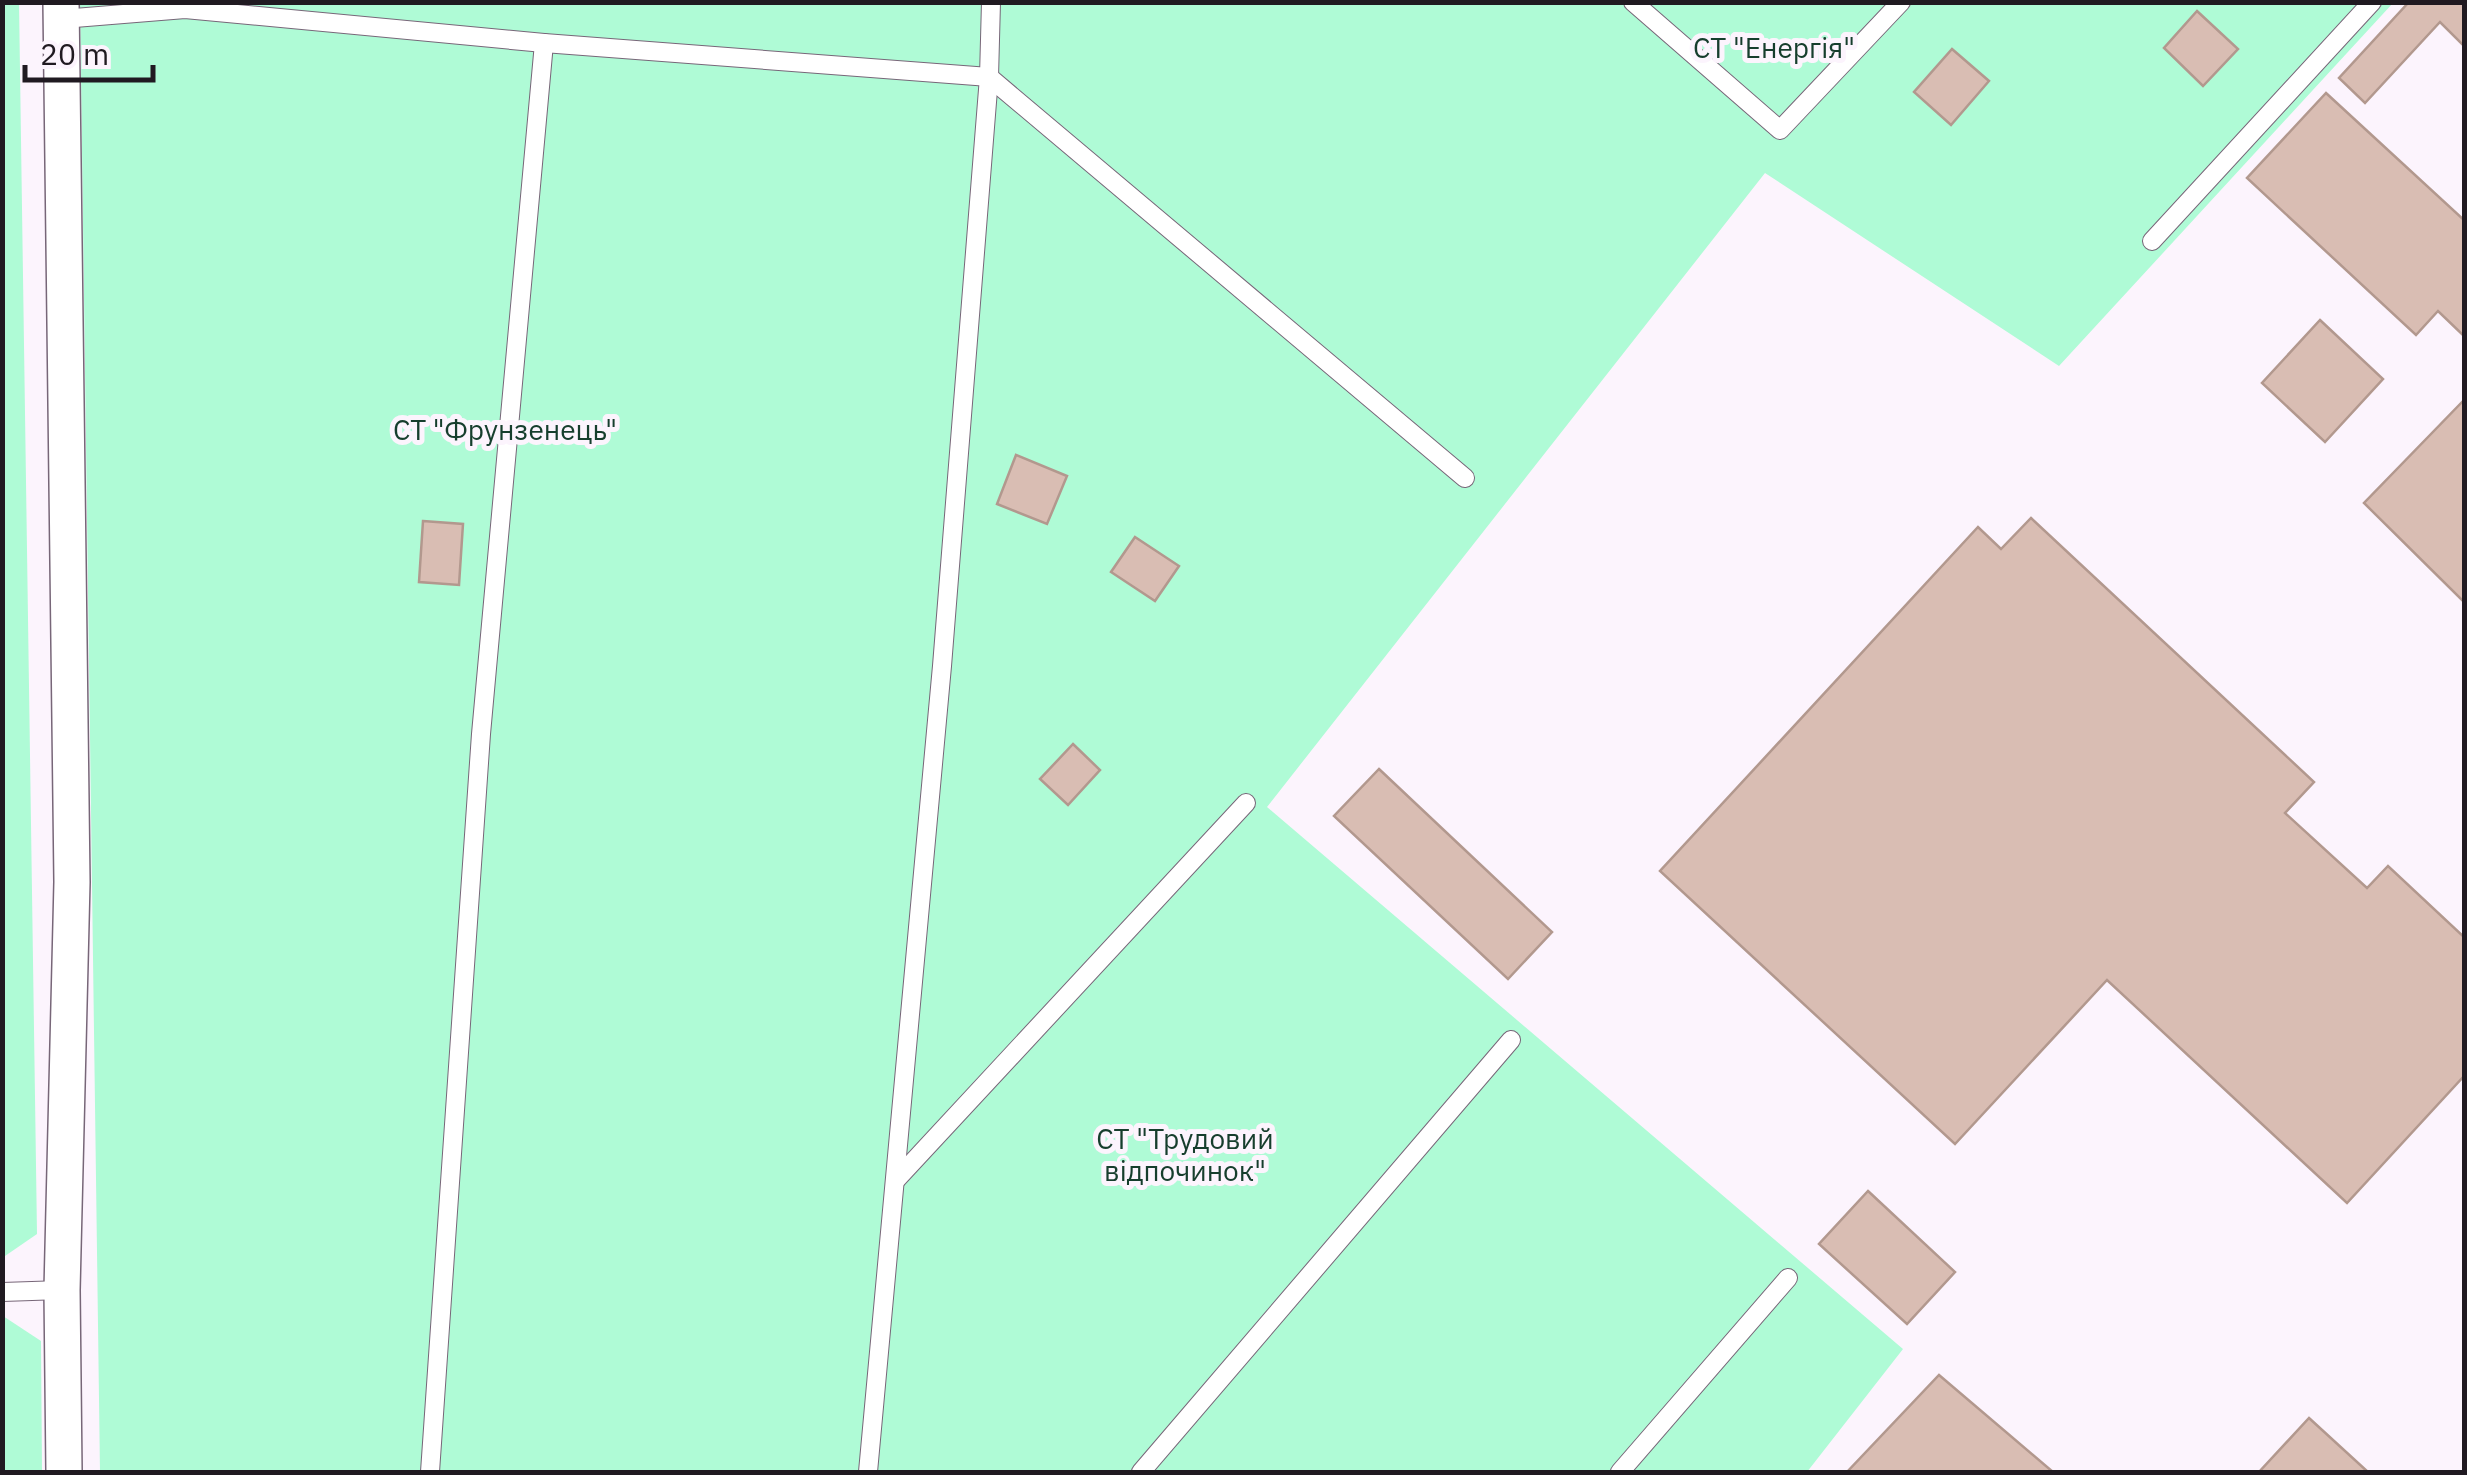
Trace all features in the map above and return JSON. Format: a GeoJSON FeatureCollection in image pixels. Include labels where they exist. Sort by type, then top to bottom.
{"type":"FeatureCollection","features":[{"type":"Feature","properties":{"kind":"street"},"geometry":{"type":"LineString","coordinates":[[62,11],[72,882],[62,1290],[64,1472]]}},
{"type":"Feature","properties":{"kind":"lane"},"geometry":{"type":"LineString","coordinates":[[868,1472],[942,666],[992,2]]}},
{"type":"Feature","properties":{"kind":"lane"},"geometry":{"type":"LineString","coordinates":[[1634,2],[1780,130],[1901,2]]}},
{"type":"Feature","properties":{"kind":"lane"},"geometry":{"type":"LineString","coordinates":[[2152,241],[2372,2]]}},
{"type":"Feature","properties":{"kind":"lane"},"geometry":{"type":"LineString","coordinates":[[62,11],[184,9],[544,44],[988,77],[1466,478]]}},
{"type":"Feature","properties":{"kind":"lane"},"geometry":{"type":"LineString","coordinates":[[430,1472],[482,734],[544,44]]}},
{"type":"Feature","properties":{"kind":"lane"},"geometry":{"type":"LineString","coordinates":[[896,1180],[1246,803]]}},
{"type":"Feature","properties":{"kind":"lane"},"geometry":{"type":"LineString","coordinates":[[1141,1472],[1511,1040]]}},
{"type":"Feature","properties":{"kind":"lane"},"geometry":{"type":"LineString","coordinates":[[1620,1472],[1788,1278]]}},
{"type":"Feature","properties":{"kind":"lane"},"geometry":{"type":"LineString","coordinates":[[2,1292],[62,1290]]}},
{"type":"Feature","properties":{"kind":"green space"},"geometry":{"type":"Polygon","coordinates":[[[19,2],[37,1234],[5,1256],[3,1300],[2,3],[19,2]]]}},
{"type":"Feature","properties":{"kind":"green space"},"geometry":{"type":"Polygon","coordinates":[[[80,3],[2393,3],[2059,366],[1765,173],[1267,807],[1903,1349],[1807,1472],[100,1472],[80,3]]]}},
{"type":"Feature","properties":{"kind":"green space"},"geometry":{"type":"Polygon","coordinates":[[[3,1316],[41,1341],[42,1472],[3,1472],[3,1316]]]}},
{"type":"Feature","properties":{"kind":"building"},"geometry":{"type":"Polygon","coordinates":[[[2409,2],[2464,2],[2464,46],[2440,22],[2365,103],[2339,78],[2409,2]]]}},
{"type":"Feature","properties":{"kind":"building"},"geometry":{"type":"Polygon","coordinates":[[[2197,11],[2238,49],[2203,86],[2164,48],[2197,11]]]}},
{"type":"Feature","properties":{"kind":"building"},"geometry":{"type":"Polygon","coordinates":[[[1952,49],[1989,81],[1951,125],[1914,92],[1952,49]]]}},
{"type":"Feature","properties":{"kind":"building"},"geometry":{"type":"Polygon","coordinates":[[[2326,93],[2464,220],[2464,336],[2438,311],[2416,335],[2247,178],[2326,93]]]}},
{"type":"Feature","properties":{"kind":"building"},"geometry":{"type":"Polygon","coordinates":[[[2320,320],[2383,379],[2325,442],[2262,383],[2320,320]]]}},
{"type":"Feature","properties":{"kind":"building"},"geometry":{"type":"Polygon","coordinates":[[[2464,400],[2464,602],[2364,503],[2464,400]]]}},
{"type":"Feature","properties":{"kind":"building"},"geometry":{"type":"Polygon","coordinates":[[[1016,455],[1067,476],[1047,524],[997,504],[1016,455]]]}},
{"type":"Feature","properties":{"kind":"building"},"geometry":{"type":"Polygon","coordinates":[[[2031,518],[2314,782],[2285,813],[2367,888],[2388,866],[2464,937],[2464,1076],[2347,1203],[2107,980],[1955,1144],[1660,871],[1978,527],[2001,549],[2031,518]]]}},
{"type":"Feature","properties":{"kind":"building"},"geometry":{"type":"Polygon","coordinates":[[[423,521],[463,524],[459,585],[419,582],[423,521]]]}},
{"type":"Feature","properties":{"kind":"building"},"geometry":{"type":"Polygon","coordinates":[[[1135,537],[1179,566],[1155,601],[1111,572],[1135,537]]]}},
{"type":"Feature","properties":{"kind":"building"},"geometry":{"type":"Polygon","coordinates":[[[1073,744],[1100,770],[1068,805],[1040,779],[1073,744]]]}},
{"type":"Feature","properties":{"kind":"building"},"geometry":{"type":"Polygon","coordinates":[[[1379,769],[1552,932],[1508,979],[1334,816],[1379,769]]]}},
{"type":"Feature","properties":{"kind":"building"},"geometry":{"type":"Polygon","coordinates":[[[1868,1191],[1955,1272],[1907,1324],[1819,1244],[1868,1191]]]}},
{"type":"Feature","properties":{"kind":"building"},"geometry":{"type":"Polygon","coordinates":[[[1939,1375],[2053,1472],[1847,1472],[1939,1375]]]}},
{"type":"Feature","properties":{"kind":"building"},"geometry":{"type":"Polygon","coordinates":[[[2309,1418],[2368,1472],[2259,1472],[2309,1418]]]}},
{"type":"Feature","properties":{"kind":"park label","name":"СТ \"Енергія\""},"geometry":{"type":"Point","coordinates":[1774,47]}},
{"type":"Feature","properties":{"kind":"park label","name":"СТ \"Фрунзенець\""},"geometry":{"type":"Point","coordinates":[505,429]}},
{"type":"Feature","properties":{"kind":"park label","name":"СТ \"Трудовий відпочинок\""},"geometry":{"type":"Point","coordinates":[1185,1154]}}]}
